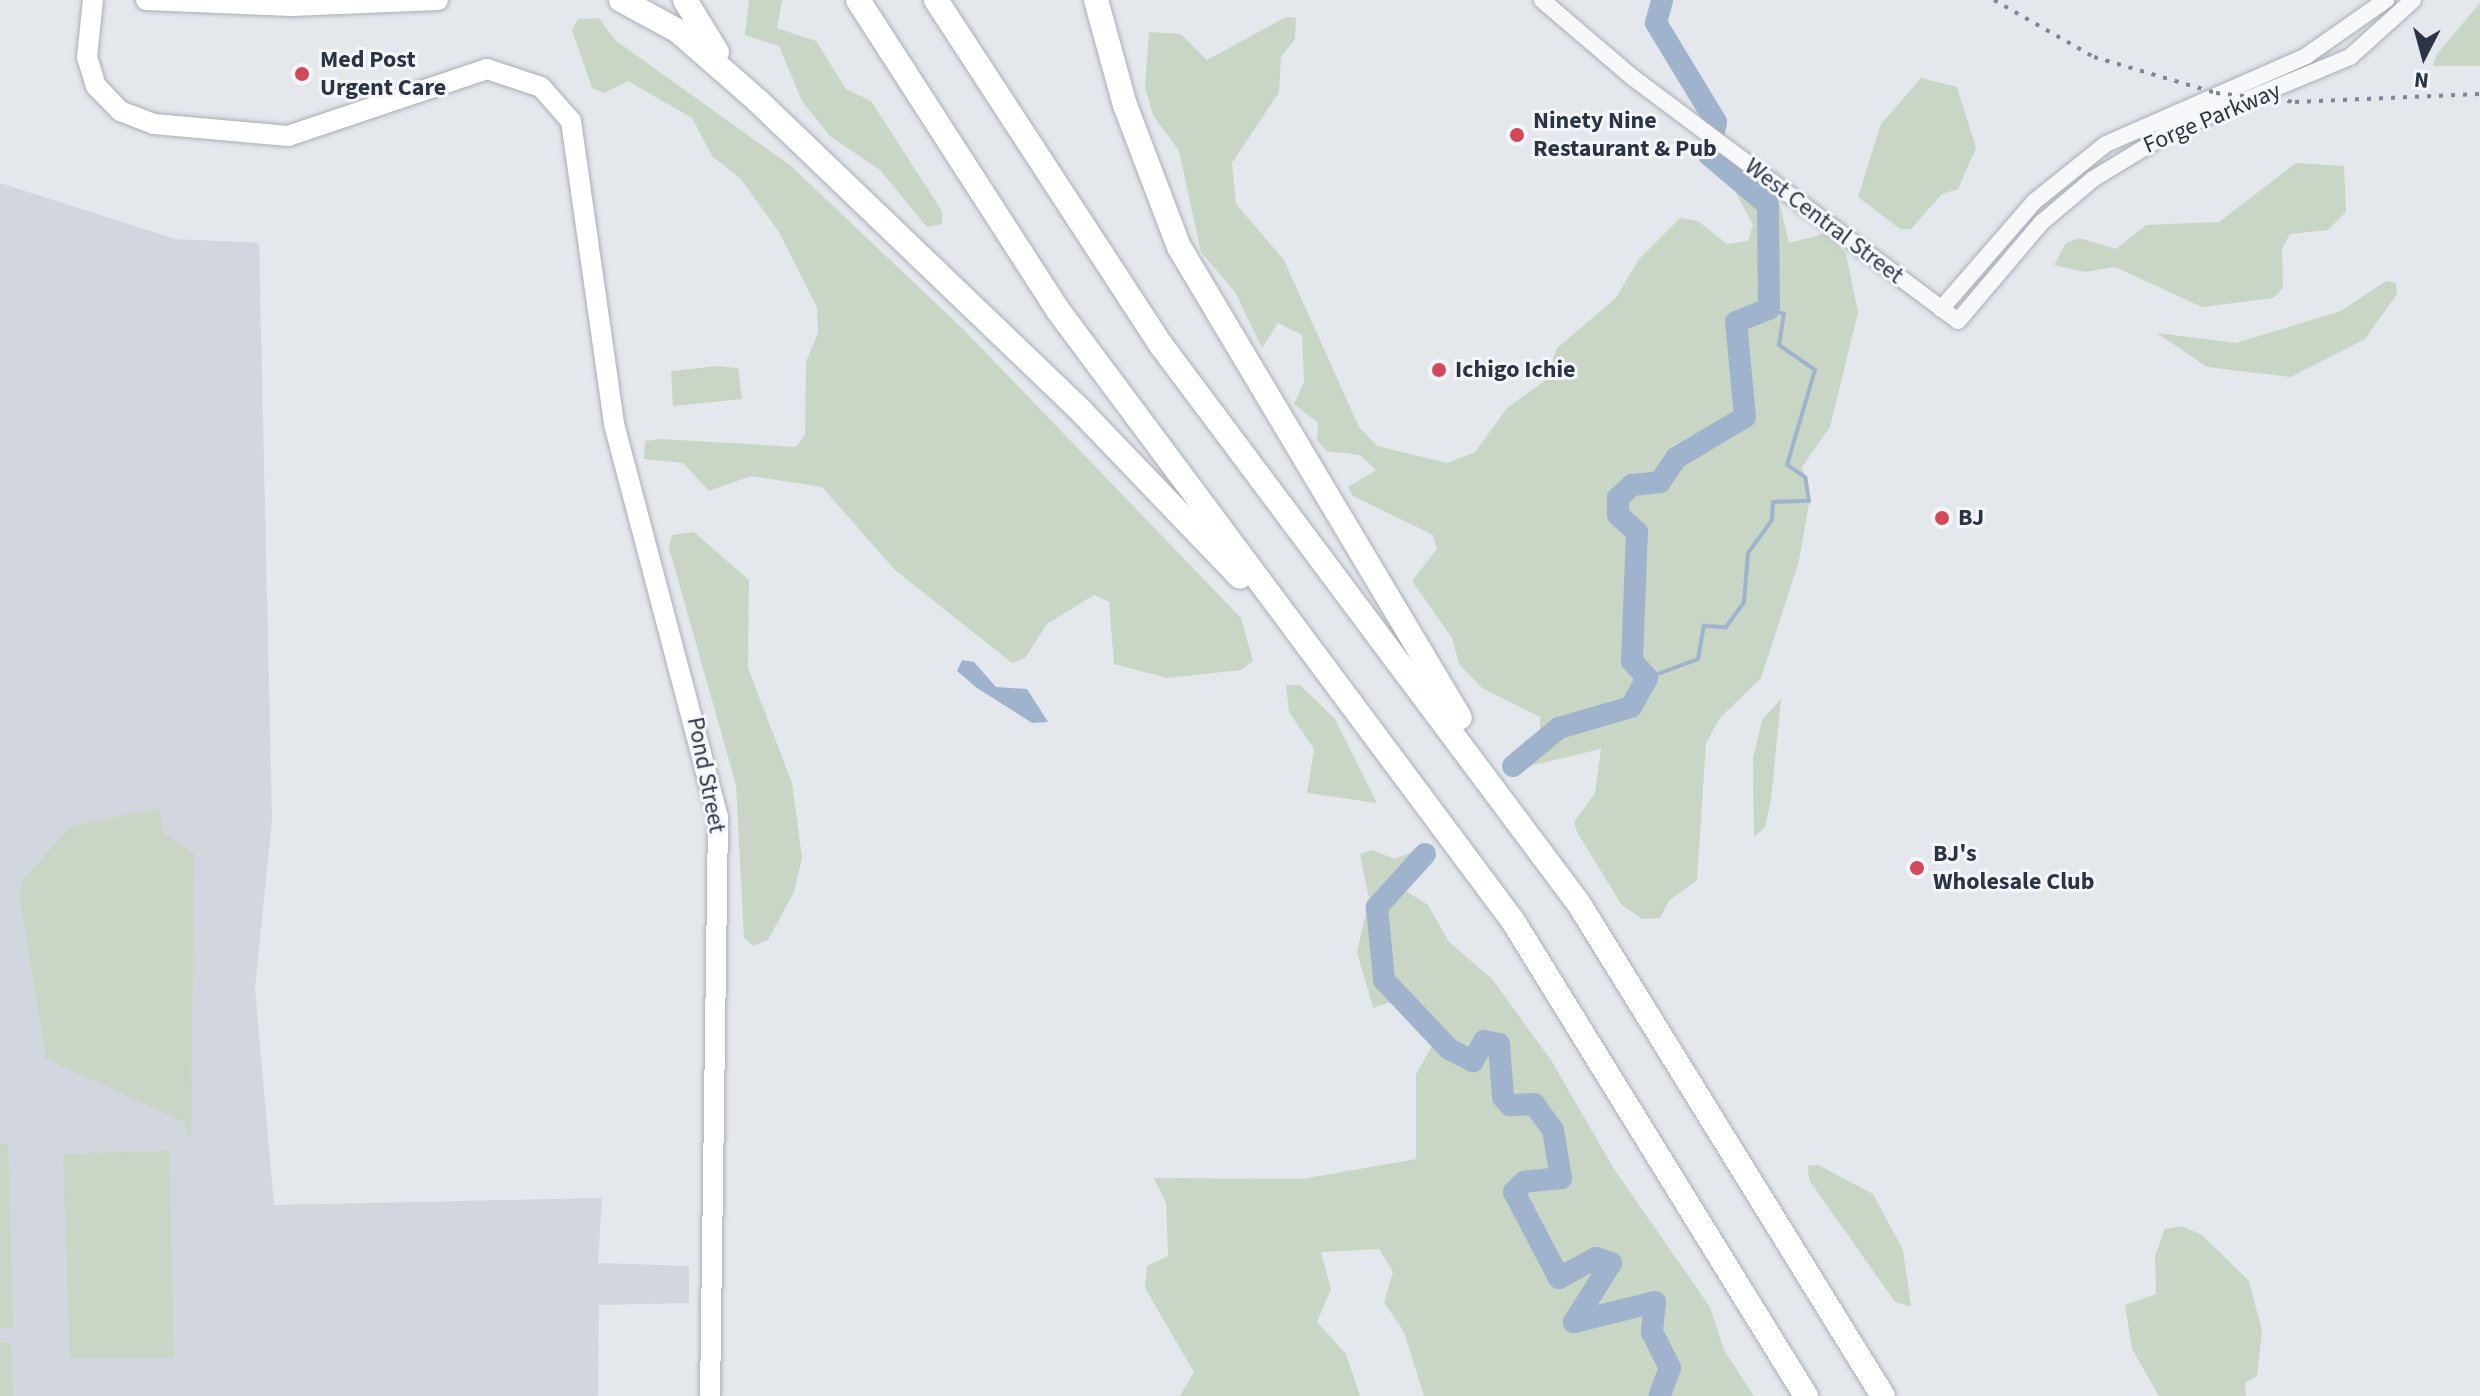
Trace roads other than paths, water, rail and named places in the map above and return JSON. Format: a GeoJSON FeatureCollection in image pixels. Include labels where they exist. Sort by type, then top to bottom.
{"type":"FeatureCollection","features":[{"type":"Feature","properties":{"kind":"highway"},"geometry":{"type":"LineString","coordinates":[[621,0],[678,31],[758,101],[1164,496],[1407,774]]}},
{"type":"Feature","properties":{"kind":"highway"},"geometry":{"type":"LineString","coordinates":[[685,0],[707,40],[758,101]]}},
{"type":"Feature","properties":{"kind":"highway"},"geometry":{"type":"LineString","coordinates":[[858,0],[1065,322],[1407,774],[1522,934],[1806,1396]]}},
{"type":"Feature","properties":{"kind":"highway"},"geometry":{"type":"LineString","coordinates":[[936,0],[1153,333],[1519,816]]}},
{"type":"Feature","properties":{"kind":"highway"},"geometry":{"type":"LineString","coordinates":[[1096,0],[1109,47],[1179,247],[1519,816],[1883,1396]]}},
{"type":"Feature","properties":{"kind":"highway"},"geometry":{"type":"LineString","coordinates":[[1106,0],[1109,47]]}},
{"type":"Feature","properties":{"kind":"main road","name":"Pond Street"},"geometry":{"type":"LineString","coordinates":[[93,0],[88,62],[105,100],[154,124],[276,137],[325,127],[452,76],[494,69],[534,83],[558,103],[575,132],[614,424],[718,818],[710,1396]]}},
{"type":"Feature","properties":{"kind":"main road"},"geometry":{"type":"LineString","coordinates":[[146,0],[280,6],[438,0]]}},
{"type":"Feature","properties":{"kind":"street","name":"West Central Street"},"geometry":{"type":"LineString","coordinates":[[1542,0],[1702,130],[1958,321]]}},
{"type":"Feature","properties":{"kind":"street","name":"Forge Parkway"},"geometry":{"type":"LineString","coordinates":[[1941,309],[2035,201],[2106,144],[2306,56],[2386,0]]}},
{"type":"Feature","properties":{"kind":"street","name":"Forge Parkway"},"geometry":{"type":"LineString","coordinates":[[1958,321],[2041,223],[2093,179],[2172,131],[2350,57],[2413,0]]}},
{"type":"Feature","properties":{"kind":"water"},"geometry":{"type":"Polygon","coordinates":[[[962,660],[974,662],[996,687],[1027,689],[1048,722],[1032,723],[977,688],[957,671],[962,660]]]}},
{"type":"Feature","properties":{"kind":"waterway"},"geometry":{"type":"LineString","coordinates":[[1513,766],[1559,728],[1631,707],[1647,678],[1632,661],[1637,532],[1618,515],[1618,498],[1632,485],[1660,482],[1676,458],[1745,417],[1736,322],[1769,309],[1768,205],[1709,155],[1716,122],[1656,23],[1662,0]]}},
{"type":"Feature","properties":{"kind":"waterway"},"geometry":{"type":"LineString","coordinates":[[1647,678],[1698,659],[1704,626],[1726,627],[1744,602],[1748,553],[1772,520],[1773,502],[1809,501],[1805,477],[1787,465],[1815,370],[1779,345],[1784,314],[1769,309]]}},
{"type":"Feature","properties":{"kind":"waterway"},"geometry":{"type":"LineString","coordinates":[[1425,854],[1377,907],[1384,980],[1449,1049],[1473,1061],[1484,1041],[1499,1044],[1503,1097],[1510,1105],[1534,1104],[1553,1130],[1561,1178],[1524,1182],[1514,1192],[1559,1278],[1596,1258],[1611,1263],[1574,1322],[1655,1302],[1652,1332],[1670,1368],[1659,1396]]}},
{"type":"Feature","properties":{"kind":"railway"},"geometry":{"type":"LineString","coordinates":[[1994,0],[2094,57],[2216,93],[2295,102],[2480,94]]}},
{"type":"Feature","properties":{"kind":"place","name":"Med Post Urgent Care"},"geometry":{"type":"Point","coordinates":[302,74]}},
{"type":"Feature","properties":{"kind":"place","name":"Ninety Nine Restaurant & Pub"},"geometry":{"type":"Point","coordinates":[1517,135]}},
{"type":"Feature","properties":{"kind":"place","name":"Ichigo Ichie"},"geometry":{"type":"Point","coordinates":[1439,370]}},
{"type":"Feature","properties":{"kind":"place","name":"BJ"},"geometry":{"type":"Point","coordinates":[1942,518]}},
{"type":"Feature","properties":{"kind":"place","name":"BJ's Wholesale Club"},"geometry":{"type":"Point","coordinates":[1917,868]}}]}
